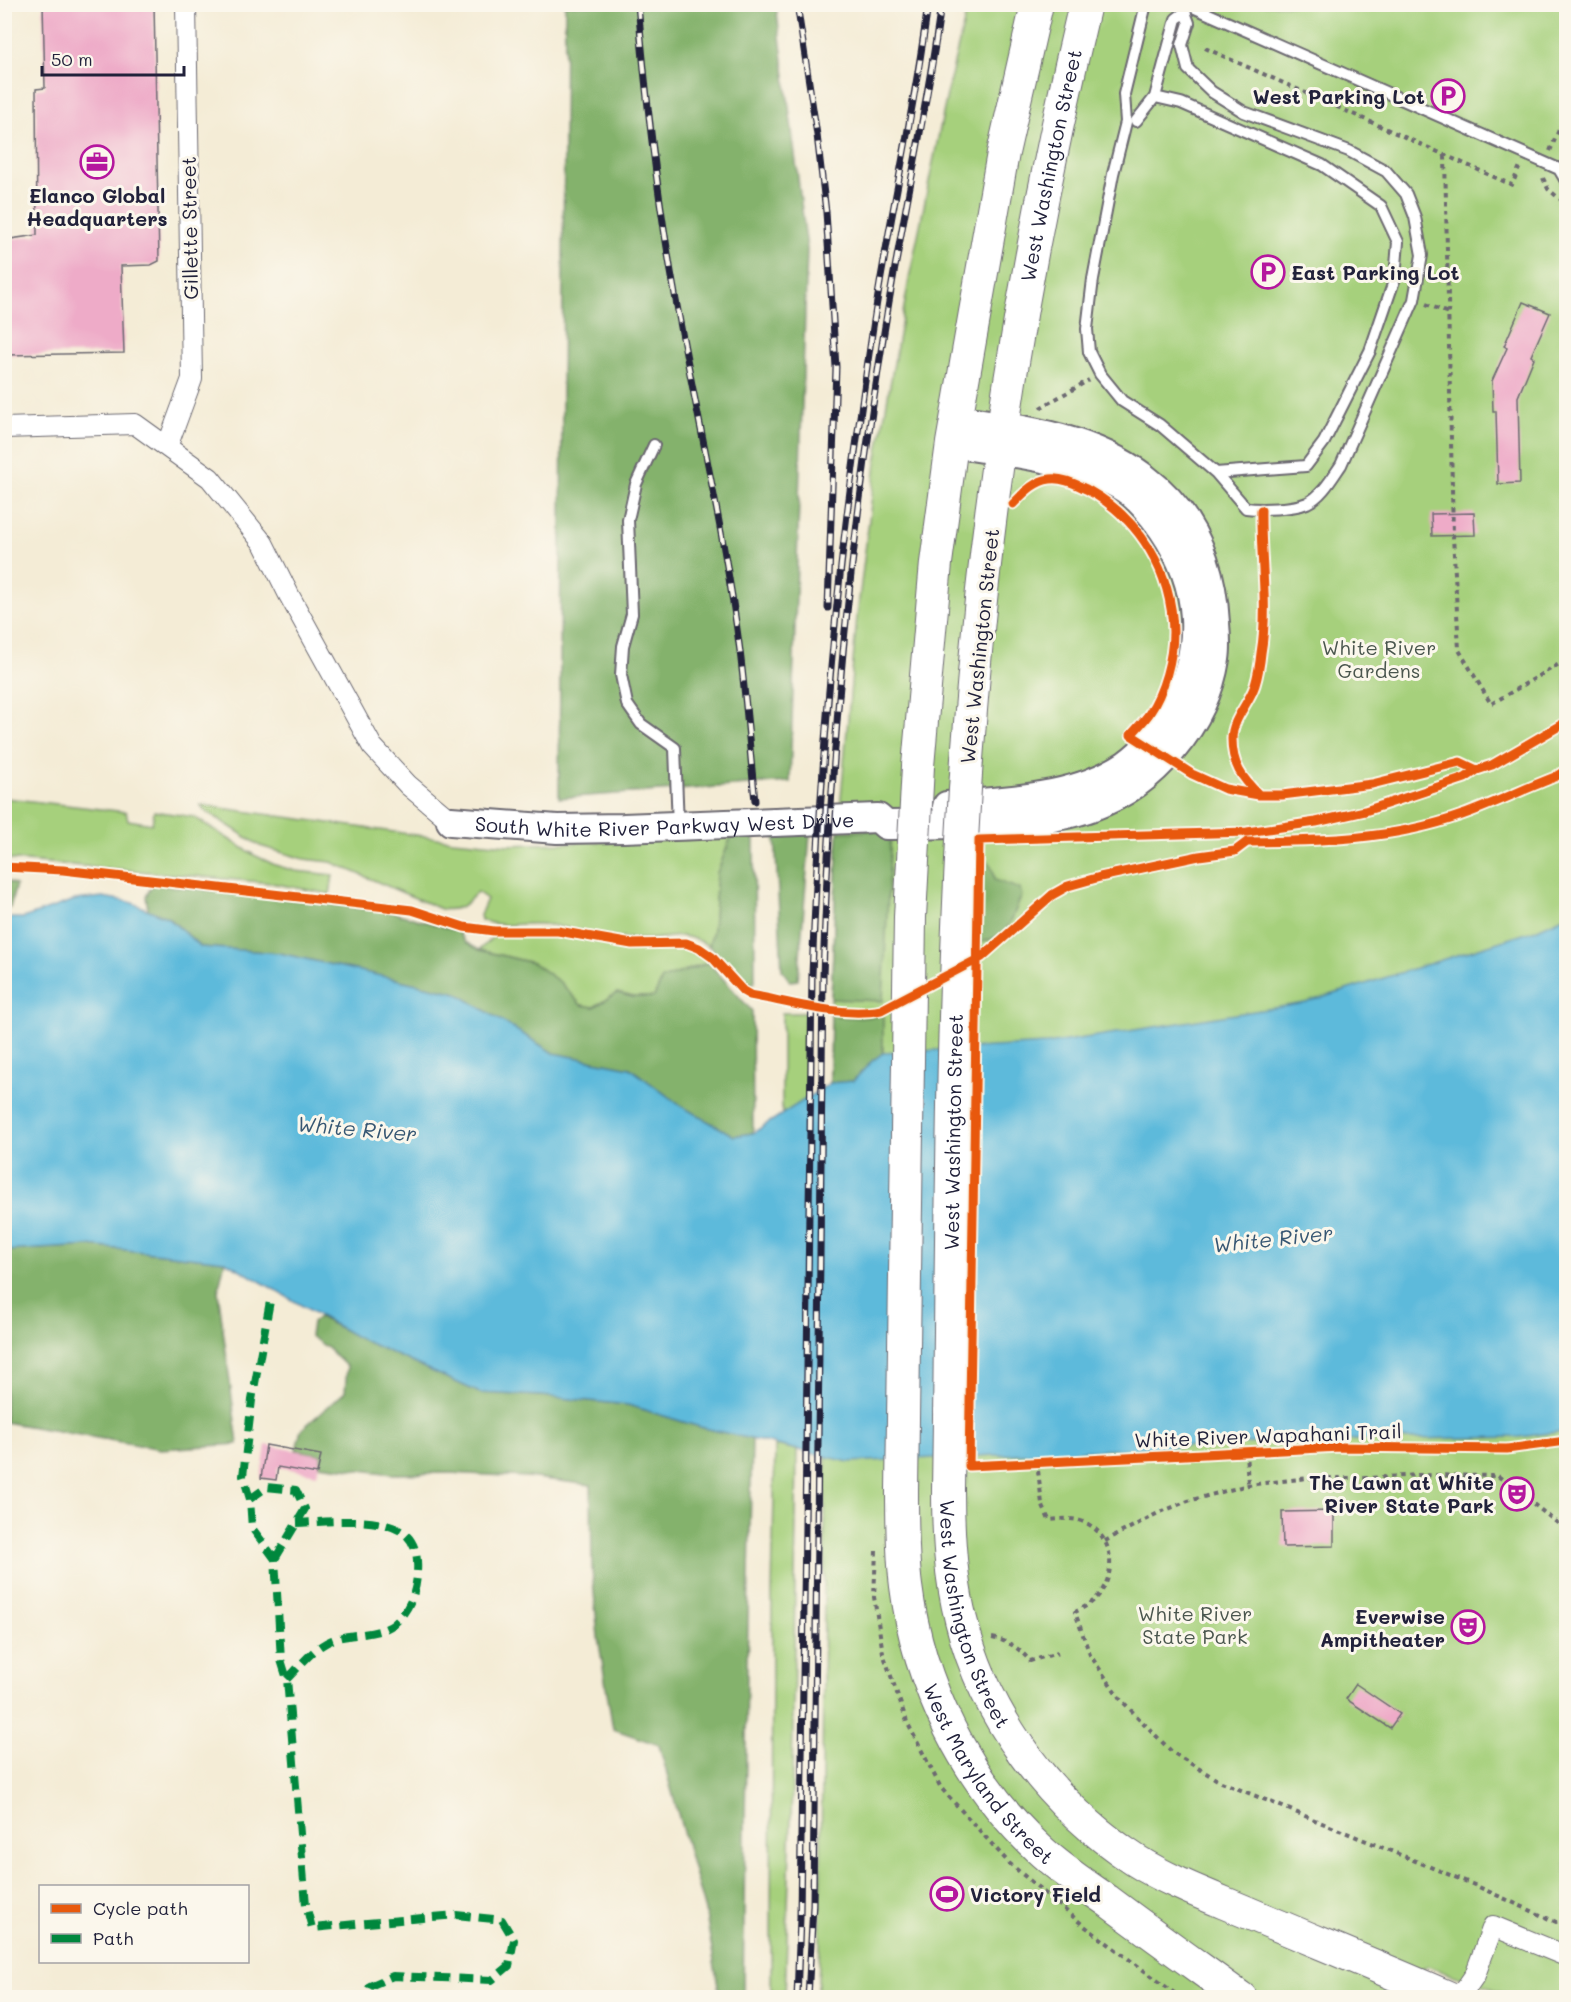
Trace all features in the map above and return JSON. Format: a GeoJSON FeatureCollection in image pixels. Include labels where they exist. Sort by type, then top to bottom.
{"type":"FeatureCollection","features":[{"type":"Feature","properties":{"kind":"main road"},"geometry":{"type":"LineString","coordinates":[[954,431],[1003,153],[1037,4]]}},
{"type":"Feature","properties":{"kind":"main road","name":"West Washington Street"},"geometry":{"type":"LineString","coordinates":[[1085,4],[1049,169],[1010,380],[983,581],[967,759],[962,835],[956,1029],[948,1490],[952,1577],[961,1621],[988,1696],[1026,1757],[1062,1801],[1112,1844],[1159,1874],[1450,1998]]}},
{"type":"Feature","properties":{"kind":"main road","name":"West Maryland Street"},"geometry":{"type":"LineString","coordinates":[[954,431],[936,563],[918,766],[909,940],[902,1491],[902,1543],[906,1588],[922,1660],[948,1725],[983,1783],[1019,1828],[1047,1855],[1241,1998]]}},
{"type":"Feature","properties":{"kind":"street","name":"Gillette Street"},"geometry":{"type":"LineString","coordinates":[[167,447],[192,379],[186,4]]}},
{"type":"Feature","properties":{"kind":"street"},"geometry":{"type":"LineString","coordinates":[[4,428],[135,424],[210,478],[263,543],[372,746],[408,785],[451,821]]}},
{"type":"Feature","properties":{"kind":"street","name":"South White River Parkway West Drive"},"geometry":{"type":"LineString","coordinates":[[451,821],[557,829],[878,818],[885,811],[1066,792],[1093,783],[1127,764],[1153,740],[1168,719],[1182,693],[1191,667],[1196,618],[1186,572],[1174,545],[1153,514],[1128,490],[1094,472],[1002,439],[954,431]]}},
{"type":"Feature","properties":{"kind":"street"},"geometry":{"type":"LineString","coordinates":[[1459,1998],[1475,1975],[1493,1926],[1565,1954]]}},
{"type":"Feature","properties":{"kind":"lane"},"geometry":{"type":"LineString","coordinates":[[1146,4],[1124,94],[1126,122],[1113,174],[1093,279],[1087,329],[1089,352],[1100,374],[1122,401],[1160,425],[1216,473],[1246,508],[1261,510],[1307,503],[1325,488],[1341,465],[1414,300],[1422,255],[1415,217],[1406,194],[1386,171],[1349,151],[1244,112],[1207,87],[1188,69],[1182,45],[1189,24],[1186,6]]}},
{"type":"Feature","properties":{"kind":"lane"},"geometry":{"type":"LineString","coordinates":[[1136,121],[1155,97],[1176,19],[1186,6]]}},
{"type":"Feature","properties":{"kind":"lane"},"geometry":{"type":"LineString","coordinates":[[1186,6],[1559,169],[1566,181]]}},
{"type":"Feature","properties":{"kind":"lane"},"geometry":{"type":"LineString","coordinates":[[1155,97],[1181,103],[1322,165],[1381,206],[1398,242],[1395,278],[1370,351],[1324,442],[1306,466],[1216,473]]}},
{"type":"Feature","properties":{"kind":"lane"},"geometry":{"type":"LineString","coordinates":[[654,445],[636,484],[628,520],[632,614],[622,646],[621,675],[627,704],[641,724],[675,748],[678,826]]}},
{"type":"Feature","properties":{"kind":"path"},"geometry":{"type":"LineString","coordinates":[[1205,48],[1512,185],[1520,164],[1540,174],[1548,189],[1566,204]]}},
{"type":"Feature","properties":{"kind":"path"},"geometry":{"type":"LineString","coordinates":[[1540,174],[1566,112]]}},
{"type":"Feature","properties":{"kind":"path"},"geometry":{"type":"LineString","coordinates":[[1445,156],[1453,536],[1459,650],[1491,704],[1566,660]]}},
{"type":"Feature","properties":{"kind":"path"},"geometry":{"type":"LineString","coordinates":[[1040,408],[1091,379]]}},
{"type":"Feature","properties":{"kind":"path"},"geometry":{"type":"LineString","coordinates":[[1246,1451],[1248,1485]]}},
{"type":"Feature","properties":{"kind":"path"},"geometry":{"type":"LineString","coordinates":[[1037,1462],[1042,1504],[1048,1520],[1069,1518],[1086,1523],[1105,1541],[1110,1557],[1109,1576],[1101,1593],[1090,1604],[1075,1612],[1090,1655],[1121,1700],[1172,1752],[1219,1781],[1472,1884],[1556,1922],[1566,1921]]}},
{"type":"Feature","properties":{"kind":"path"},"geometry":{"type":"LineString","coordinates":[[1027,1463],[1049,1462]]}},
{"type":"Feature","properties":{"kind":"path"},"geometry":{"type":"LineString","coordinates":[[1105,1541],[1158,1513],[1188,1501],[1248,1485],[1308,1478],[1419,1475],[1498,1476],[1565,1529],[1562,1553],[1566,1558]]}},
{"type":"Feature","properties":{"kind":"path"},"geometry":{"type":"LineString","coordinates":[[992,1638],[1006,1641],[1021,1651],[1030,1661],[1058,1653]]}},
{"type":"Feature","properties":{"kind":"green space"},"geometry":{"type":"Polygon","coordinates":[[[565,5],[776,5],[807,249],[790,782],[559,798],[565,5]]]}},
{"type":"Feature","properties":{"kind":"green space","name":"White River State Park"},"geometry":{"type":"Polygon","coordinates":[[[968,5],[1566,5],[1566,1997],[1515,1997],[1427,1966],[1399,1997],[817,1998],[820,1945],[831,999],[838,832],[857,616],[876,463],[910,274],[968,5]]]}},
{"type":"Feature","properties":{"kind":"green space"},"geometry":{"type":"Polygon","coordinates":[[[5,798],[126,812],[128,820],[152,824],[154,811],[194,817],[254,855],[275,865],[295,871],[333,875],[330,894],[271,883],[5,859],[5,798]]]}},
{"type":"Feature","properties":{"kind":"green space"},"geometry":{"type":"Polygon","coordinates":[[[200,805],[452,840],[508,845],[731,837],[717,874],[713,933],[709,946],[684,936],[634,939],[541,924],[489,923],[481,920],[480,915],[487,899],[477,892],[461,906],[441,909],[331,862],[304,859],[260,846],[204,810],[200,805]]]}},
{"type":"Feature","properties":{"kind":"green space"},"geometry":{"type":"Polygon","coordinates":[[[891,830],[883,1001],[831,999],[838,832],[891,830]]]}},
{"type":"Feature","properties":{"kind":"green space"},"geometry":{"type":"Polygon","coordinates":[[[810,834],[798,980],[790,981],[782,970],[775,835],[810,834]]]}},
{"type":"Feature","properties":{"kind":"green space"},"geometry":{"type":"Polygon","coordinates":[[[731,837],[754,837],[755,982],[752,984],[738,977],[709,946],[713,930],[717,873],[731,837]]]}},
{"type":"Feature","properties":{"kind":"green space"},"geometry":{"type":"Polygon","coordinates":[[[979,856],[991,865],[995,880],[1020,889],[1022,896],[1005,931],[1001,935],[977,944],[979,856]]]}},
{"type":"Feature","properties":{"kind":"green space"},"geometry":{"type":"Polygon","coordinates":[[[4,880],[16,885],[10,908],[5,907],[4,880]]]}},
{"type":"Feature","properties":{"kind":"green space"},"geometry":{"type":"Polygon","coordinates":[[[153,884],[395,913],[458,931],[465,942],[479,950],[533,963],[561,983],[581,1005],[594,1007],[617,993],[633,997],[654,997],[662,979],[709,963],[752,1011],[753,1133],[734,1136],[681,1106],[630,1068],[553,1053],[457,993],[279,953],[201,947],[169,918],[148,910],[146,896],[153,884]]]}},
{"type":"Feature","properties":{"kind":"green space"},"geometry":{"type":"Polygon","coordinates":[[[495,935],[561,935],[642,948],[684,945],[700,951],[712,961],[662,979],[654,997],[633,997],[617,993],[594,1007],[581,1005],[561,983],[533,963],[479,950],[495,935]]]}},
{"type":"Feature","properties":{"kind":"green space"},"geometry":{"type":"Polygon","coordinates":[[[782,1013],[807,1013],[807,1099],[782,1115],[782,1013]]]}},
{"type":"Feature","properties":{"kind":"green space"},"geometry":{"type":"Polygon","coordinates":[[[831,1015],[857,1018],[883,1015],[883,1053],[853,1081],[830,1083],[831,1015]]]}},
{"type":"Feature","properties":{"kind":"green space"},"geometry":{"type":"Polygon","coordinates":[[[90,1246],[225,1261],[218,1291],[238,1444],[161,1449],[5,1422],[5,1251],[90,1246]]]}},
{"type":"Feature","properties":{"kind":"green space"},"geometry":{"type":"Polygon","coordinates":[[[319,1317],[357,1337],[480,1393],[542,1396],[628,1405],[700,1427],[752,1439],[743,1997],[720,1997],[706,1915],[659,1745],[613,1729],[598,1637],[592,1570],[591,1485],[527,1477],[449,1473],[393,1474],[319,1465],[321,1455],[296,1450],[301,1430],[345,1392],[347,1367],[329,1349],[310,1336],[312,1323],[319,1317]]]}},
{"type":"Feature","properties":{"kind":"green space"},"geometry":{"type":"Polygon","coordinates":[[[775,1445],[797,1450],[792,1787],[785,1998],[771,1997],[772,1594],[775,1445]]]}},
{"type":"Feature","properties":{"kind":"water","name":"White River"},"geometry":{"type":"Polygon","coordinates":[[[103,897],[130,902],[168,918],[201,947],[279,953],[457,993],[553,1053],[630,1068],[681,1106],[734,1136],[753,1133],[830,1083],[853,1081],[883,1053],[1047,1044],[1305,1003],[1533,931],[1566,916],[1566,1431],[1520,1437],[1301,1441],[849,1462],[700,1427],[628,1405],[542,1396],[480,1393],[356,1337],[225,1261],[90,1246],[5,1251],[5,918],[23,918],[75,900],[103,897]]]}},
{"type":"Feature","properties":{"kind":"building","name":"Elanco Global Headquarters"},"geometry":{"type":"Polygon","coordinates":[[[43,4],[154,4],[159,261],[151,265],[121,266],[124,353],[4,355],[4,240],[37,235],[36,89],[45,88],[43,4]]]}},
{"type":"Feature","properties":{"kind":"building"},"geometry":{"type":"Polygon","coordinates":[[[1523,302],[1550,313],[1531,356],[1534,358],[1518,397],[1520,483],[1498,484],[1496,411],[1493,411],[1492,381],[1507,348],[1504,346],[1523,302]]]}},
{"type":"Feature","properties":{"kind":"building"},"geometry":{"type":"Polygon","coordinates":[[[1474,513],[1475,535],[1432,536],[1431,514],[1474,513]]]}},
{"type":"Feature","properties":{"kind":"building"},"geometry":{"type":"Polygon","coordinates":[[[266,1445],[321,1455],[317,1474],[278,1467],[276,1480],[261,1478],[266,1445]]]}},
{"type":"Feature","properties":{"kind":"building"},"geometry":{"type":"Polygon","coordinates":[[[1334,1511],[1334,1546],[1283,1547],[1282,1512],[1334,1511]]]}},
{"type":"Feature","properties":{"kind":"building"},"geometry":{"type":"Polygon","coordinates":[[[1356,1684],[1400,1714],[1390,1728],[1346,1699],[1356,1684]]]}},
{"type":"Feature","properties":{"kind":"railway"},"geometry":{"type":"LineString","coordinates":[[638,4],[662,218],[733,605],[755,801]]}},
{"type":"Feature","properties":{"kind":"railway"},"geometry":{"type":"LineString","coordinates":[[797,4],[826,212],[836,367],[828,608]]}},
{"type":"Feature","properties":{"kind":"railway"},"geometry":{"type":"LineString","coordinates":[[797,1998],[800,1918],[812,975],[823,765],[850,486],[877,304],[913,103],[928,4]]}},
{"type":"Feature","properties":{"kind":"railway"},"geometry":{"type":"LineString","coordinates":[[808,1998],[813,1905],[823,976],[829,831],[840,686],[864,470],[888,309],[941,4]]}},
{"type":"Feature","properties":{"kind":"marked path"},"geometry":{"type":"LineString","coordinates":[[250,1499],[243,1476],[252,1400],[270,1301]]}},
{"type":"Feature","properties":{"kind":"marked path"},"geometry":{"type":"LineString","coordinates":[[275,1559],[305,1509],[296,1490],[267,1487],[250,1499],[252,1528],[275,1559],[281,1660],[287,1679],[306,1905],[312,1928],[456,1915],[502,1920],[514,1940],[509,1966],[492,1980],[393,1976],[370,1986],[365,1998]]}},
{"type":"Feature","properties":{"kind":"marked path"},"geometry":{"type":"LineString","coordinates":[[287,1679],[325,1643],[339,1638],[380,1631],[394,1624],[408,1607],[417,1579],[414,1547],[409,1538],[395,1528],[382,1524],[353,1521],[297,1523]]}},
{"type":"Feature","properties":{"kind":"cycle path"},"geometry":{"type":"LineString","coordinates":[[1013,504],[1029,488],[1044,480],[1059,479],[1069,482],[1107,502],[1123,516],[1150,549],[1167,589],[1173,642],[1167,674],[1159,696],[1149,714],[1131,735],[1192,774],[1225,789],[1259,795],[1282,795],[1372,784],[1460,762],[1477,770]]}},
{"type":"Feature","properties":{"kind":"cycle path"},"geometry":{"type":"LineString","coordinates":[[1259,795],[1236,764],[1232,739],[1235,725],[1255,685],[1261,657],[1264,618],[1261,510]]}},
{"type":"Feature","properties":{"kind":"cycle path","name":"White River Wapahani Trail"},"geometry":{"type":"LineString","coordinates":[[1566,722],[1465,778],[1365,811],[1316,822],[1247,832],[979,840],[969,1466],[1340,1447],[1507,1449],[1566,1441]]}},
{"type":"Feature","properties":{"kind":"cycle path"},"geometry":{"type":"LineString","coordinates":[[1247,842],[1356,838],[1409,830],[1474,811],[1555,777],[1566,770]]}},
{"type":"Feature","properties":{"kind":"cycle path"},"geometry":{"type":"LineString","coordinates":[[4,867],[63,870],[412,910],[464,927],[494,931],[558,931],[632,944],[686,943],[712,957],[743,991],[750,995],[833,1011],[866,1012],[881,1010],[982,957],[1052,895],[1068,886],[1199,856],[1235,851],[1247,842]]}},
{"type":"Feature","properties":{"kind":"place","name":"West Parking Lot"},"geometry":{"type":"Point","coordinates":[1448,96]}},
{"type":"Feature","properties":{"kind":"place","name":"Elanco Global Headquarters"},"geometry":{"type":"Point","coordinates":[97,162]}},
{"type":"Feature","properties":{"kind":"place","name":"East Parking Lot"},"geometry":{"type":"Point","coordinates":[1268,272]}},
{"type":"Feature","properties":{"kind":"place","name":"The Lawn at White River State Park"},"geometry":{"type":"Point","coordinates":[1517,1494]}},
{"type":"Feature","properties":{"kind":"place","name":"Everwise Ampitheater"},"geometry":{"type":"Point","coordinates":[1468,1627]}},
{"type":"Feature","properties":{"kind":"place","name":"Victory Field"},"geometry":{"type":"Point","coordinates":[947,1894]}},
{"type":"Feature","properties":{"kind":"park label","name":"White River Gardens"},"geometry":{"type":"Point","coordinates":[1379,658]}}]}
